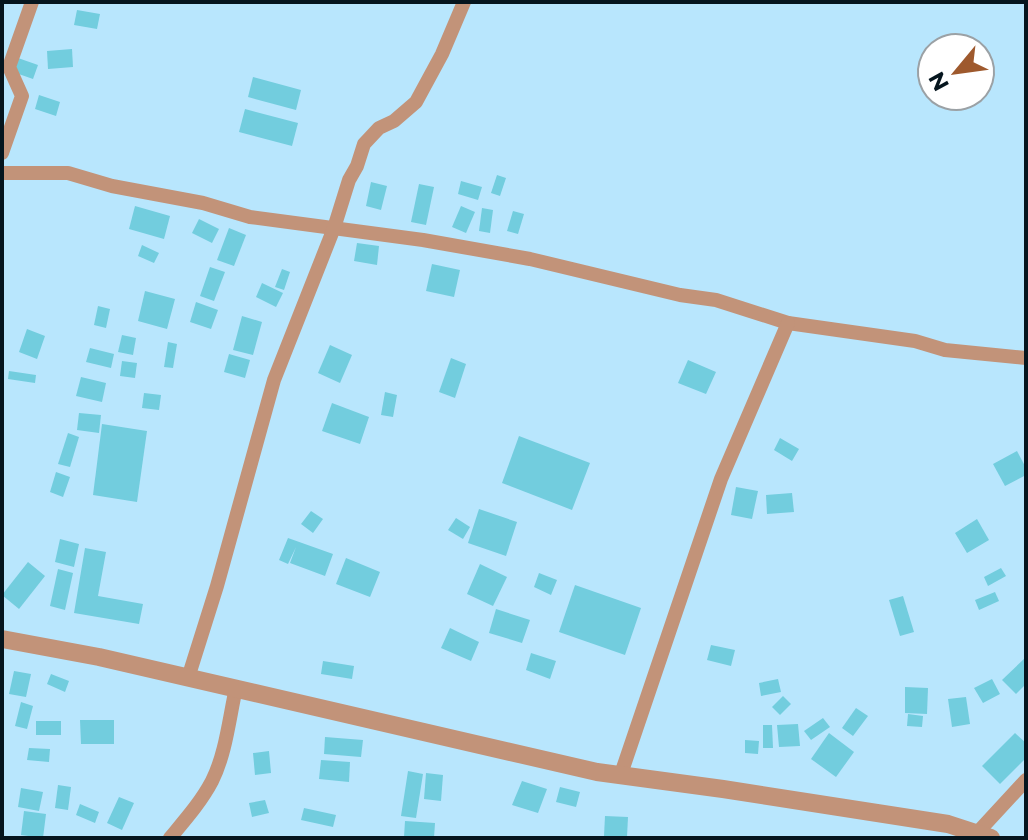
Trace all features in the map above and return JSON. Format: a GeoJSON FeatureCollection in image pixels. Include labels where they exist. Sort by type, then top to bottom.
{"type":"FeatureCollection","features":[{"type":"Feature","properties":{"kind":"street"},"geometry":{"type":"LineString","coordinates":[[2,153],[22,96],[9,67],[32,2]]}},
{"type":"Feature","properties":{"kind":"street"},"geometry":{"type":"LineString","coordinates":[[188,678],[274,380],[364,144],[379,128],[394,121],[416,102],[442,54],[464,2]]}},
{"type":"Feature","properties":{"kind":"street"},"geometry":{"type":"LineString","coordinates":[[2,173],[68,173],[112,186],[203,203],[250,217],[423,240],[530,259],[680,295],[716,300],[788,323],[915,341],[945,350],[1026,358]]}},
{"type":"Feature","properties":{"kind":"street"},"geometry":{"type":"LineString","coordinates":[[621,774],[721,479],[788,323]]}},
{"type":"Feature","properties":{"kind":"street"},"geometry":{"type":"LineString","coordinates":[[2,639],[99,657],[597,772],[948,824],[985,835],[1026,780]]}},
{"type":"Feature","properties":{"kind":"street"},"geometry":{"type":"LineString","coordinates":[[170,838],[198,804],[212,780],[223,751],[236,688]]}},
{"type":"Feature","properties":{"kind":"building"},"geometry":{"type":"Polygon","coordinates":[[[77,10],[100,14],[97,29],[74,25],[77,10]]]}},
{"type":"Feature","properties":{"kind":"building"},"geometry":{"type":"Polygon","coordinates":[[[72,49],[73,67],[48,69],[47,51],[72,49]]]}},
{"type":"Feature","properties":{"kind":"building"},"geometry":{"type":"Polygon","coordinates":[[[18,58],[38,65],[33,79],[13,72],[18,58]]]}},
{"type":"Feature","properties":{"kind":"building"},"geometry":{"type":"Polygon","coordinates":[[[253,77],[301,90],[296,110],[248,97],[253,77]]]}},
{"type":"Feature","properties":{"kind":"building"},"geometry":{"type":"Polygon","coordinates":[[[39,95],[60,102],[56,116],[35,109],[39,95]]]}},
{"type":"Feature","properties":{"kind":"building"},"geometry":{"type":"Polygon","coordinates":[[[245,109],[298,123],[292,146],[239,132],[245,109]]]}},
{"type":"Feature","properties":{"kind":"building"},"geometry":{"type":"Polygon","coordinates":[[[497,175],[506,178],[500,196],[491,193],[497,175]]]}},
{"type":"Feature","properties":{"kind":"building"},"geometry":{"type":"Polygon","coordinates":[[[461,181],[482,187],[478,200],[458,194],[461,181]]]}},
{"type":"Feature","properties":{"kind":"building"},"geometry":{"type":"Polygon","coordinates":[[[371,182],[387,186],[381,210],[366,206],[371,182]]]}},
{"type":"Feature","properties":{"kind":"building"},"geometry":{"type":"Polygon","coordinates":[[[419,184],[434,187],[426,225],[411,222],[419,184]]]}},
{"type":"Feature","properties":{"kind":"building"},"geometry":{"type":"Polygon","coordinates":[[[135,206],[170,216],[164,239],[129,229],[135,206]]]}},
{"type":"Feature","properties":{"kind":"building"},"geometry":{"type":"Polygon","coordinates":[[[461,206],[475,212],[466,233],[452,227],[461,206]]]}},
{"type":"Feature","properties":{"kind":"building"},"geometry":{"type":"Polygon","coordinates":[[[482,208],[493,210],[490,233],[479,231],[482,208]]]}},
{"type":"Feature","properties":{"kind":"building"},"geometry":{"type":"Polygon","coordinates":[[[513,211],[524,214],[518,234],[507,231],[513,211]]]}},
{"type":"Feature","properties":{"kind":"building"},"geometry":{"type":"Polygon","coordinates":[[[199,219],[219,229],[212,243],[192,233],[199,219]]]}},
{"type":"Feature","properties":{"kind":"building"},"geometry":{"type":"Polygon","coordinates":[[[229,228],[246,235],[234,266],[217,260],[229,228]]]}},
{"type":"Feature","properties":{"kind":"building"},"geometry":{"type":"Polygon","coordinates":[[[357,243],[379,246],[377,265],[354,261],[357,243]]]}},
{"type":"Feature","properties":{"kind":"building"},"geometry":{"type":"Polygon","coordinates":[[[142,245],[159,253],[154,263],[138,256],[142,245]]]}},
{"type":"Feature","properties":{"kind":"building"},"geometry":{"type":"Polygon","coordinates":[[[432,264],[460,270],[454,297],[426,291],[432,264]]]}},
{"type":"Feature","properties":{"kind":"building"},"geometry":{"type":"Polygon","coordinates":[[[210,267],[225,272],[214,301],[200,296],[210,267]]]}},
{"type":"Feature","properties":{"kind":"building"},"geometry":{"type":"Polygon","coordinates":[[[282,269],[290,272],[284,290],[275,287],[282,269]]]}},
{"type":"Feature","properties":{"kind":"building"},"geometry":{"type":"Polygon","coordinates":[[[262,283],[283,293],[276,307],[256,297],[262,283]]]}},
{"type":"Feature","properties":{"kind":"building"},"geometry":{"type":"Polygon","coordinates":[[[145,291],[175,299],[167,329],[138,321],[145,291]]]}},
{"type":"Feature","properties":{"kind":"building"},"geometry":{"type":"Polygon","coordinates":[[[196,302],[218,310],[211,329],[190,322],[196,302]]]}},
{"type":"Feature","properties":{"kind":"building"},"geometry":{"type":"Polygon","coordinates":[[[98,306],[110,309],[106,328],[94,325],[98,306]]]}},
{"type":"Feature","properties":{"kind":"building"},"geometry":{"type":"Polygon","coordinates":[[[242,316],[262,322],[253,355],[233,350],[242,316]]]}},
{"type":"Feature","properties":{"kind":"building"},"geometry":{"type":"Polygon","coordinates":[[[27,329],[45,336],[37,359],[19,352],[27,329]]]}},
{"type":"Feature","properties":{"kind":"building"},"geometry":{"type":"Polygon","coordinates":[[[122,335],[136,338],[133,355],[118,352],[122,335]]]}},
{"type":"Feature","properties":{"kind":"building"},"geometry":{"type":"Polygon","coordinates":[[[168,342],[177,344],[173,368],[164,367],[168,342]]]}},
{"type":"Feature","properties":{"kind":"building"},"geometry":{"type":"Polygon","coordinates":[[[330,345],[352,355],[340,383],[318,373],[330,345]]]}},
{"type":"Feature","properties":{"kind":"building"},"geometry":{"type":"Polygon","coordinates":[[[90,348],[114,354],[111,368],[86,362],[90,348]]]}},
{"type":"Feature","properties":{"kind":"building"},"geometry":{"type":"Polygon","coordinates":[[[229,354],[250,360],[245,378],[224,372],[229,354]]]}},
{"type":"Feature","properties":{"kind":"building"},"geometry":{"type":"Polygon","coordinates":[[[451,358],[466,364],[455,398],[439,392],[451,358]]]}},
{"type":"Feature","properties":{"kind":"building"},"geometry":{"type":"Polygon","coordinates":[[[688,360],[716,372],[706,394],[678,383],[688,360]]]}},
{"type":"Feature","properties":{"kind":"building"},"geometry":{"type":"Polygon","coordinates":[[[122,361],[137,363],[135,378],[120,376],[122,361]]]}},
{"type":"Feature","properties":{"kind":"building"},"geometry":{"type":"Polygon","coordinates":[[[9,371],[36,375],[35,383],[8,379],[9,371]]]}},
{"type":"Feature","properties":{"kind":"building"},"geometry":{"type":"Polygon","coordinates":[[[81,377],[106,383],[102,402],[76,396],[81,377]]]}},
{"type":"Feature","properties":{"kind":"building"},"geometry":{"type":"Polygon","coordinates":[[[385,392],[397,395],[393,417],[381,415],[385,392]]]}},
{"type":"Feature","properties":{"kind":"building"},"geometry":{"type":"Polygon","coordinates":[[[144,393],[161,395],[159,410],[142,408],[144,393]]]}},
{"type":"Feature","properties":{"kind":"building"},"geometry":{"type":"Polygon","coordinates":[[[332,403],[369,417],[360,444],[322,431],[332,403]]]}},
{"type":"Feature","properties":{"kind":"building"},"geometry":{"type":"Polygon","coordinates":[[[79,413],[101,415],[99,433],[77,430],[79,413]]]}},
{"type":"Feature","properties":{"kind":"building"},"geometry":{"type":"Polygon","coordinates":[[[102,424],[147,431],[137,502],[93,495],[102,424]]]}},
{"type":"Feature","properties":{"kind":"building"},"geometry":{"type":"Polygon","coordinates":[[[68,433],[79,437],[70,467],[58,464],[68,433]]]}},
{"type":"Feature","properties":{"kind":"building"},"geometry":{"type":"Polygon","coordinates":[[[519,436],[590,463],[572,510],[502,483],[519,436]]]}},
{"type":"Feature","properties":{"kind":"building"},"geometry":{"type":"Polygon","coordinates":[[[780,438],[799,449],[792,461],[774,450],[780,438]]]}},
{"type":"Feature","properties":{"kind":"building"},"geometry":{"type":"Polygon","coordinates":[[[1017,451],[1026,468],[1026,475],[1005,486],[993,464],[1017,451]]]}},
{"type":"Feature","properties":{"kind":"building"},"geometry":{"type":"Polygon","coordinates":[[[56,472],[70,477],[63,497],[50,492],[56,472]]]}},
{"type":"Feature","properties":{"kind":"building"},"geometry":{"type":"Polygon","coordinates":[[[736,487],[758,491],[752,519],[731,515],[736,487]]]}},
{"type":"Feature","properties":{"kind":"building"},"geometry":{"type":"Polygon","coordinates":[[[792,493],[794,512],[767,514],[766,495],[792,493]]]}},
{"type":"Feature","properties":{"kind":"building"},"geometry":{"type":"Polygon","coordinates":[[[479,509],[517,522],[506,556],[468,543],[479,509]]]}},
{"type":"Feature","properties":{"kind":"building"},"geometry":{"type":"Polygon","coordinates":[[[311,511],[323,519],[313,533],[301,524],[311,511]]]}},
{"type":"Feature","properties":{"kind":"building"},"geometry":{"type":"Polygon","coordinates":[[[456,518],[470,527],[463,539],[448,530],[456,518]]]}},
{"type":"Feature","properties":{"kind":"building"},"geometry":{"type":"Polygon","coordinates":[[[977,519],[989,540],[967,553],[955,533],[977,519]]]}},
{"type":"Feature","properties":{"kind":"building"},"geometry":{"type":"Polygon","coordinates":[[[288,538],[333,554],[325,576],[290,563],[296,547],[288,564],[279,560],[288,538]]]}},
{"type":"Feature","properties":{"kind":"building"},"geometry":{"type":"Polygon","coordinates":[[[60,539],[79,544],[74,567],[55,562],[60,539]]]}},
{"type":"Feature","properties":{"kind":"building"},"geometry":{"type":"Polygon","coordinates":[[[85,548],[106,552],[98,596],[143,604],[139,624],[74,613],[85,548]]]}},
{"type":"Feature","properties":{"kind":"building"},"geometry":{"type":"Polygon","coordinates":[[[346,558],[380,572],[370,597],[336,584],[346,558]]]}},
{"type":"Feature","properties":{"kind":"building"},"geometry":{"type":"Polygon","coordinates":[[[28,562],[45,576],[19,609],[2,595],[28,562]]]}},
{"type":"Feature","properties":{"kind":"building"},"geometry":{"type":"Polygon","coordinates":[[[480,564],[507,577],[493,606],[467,594],[480,564]]]}},
{"type":"Feature","properties":{"kind":"building"},"geometry":{"type":"Polygon","coordinates":[[[1001,568],[1006,576],[988,586],[984,577],[1001,568]]]}},
{"type":"Feature","properties":{"kind":"building"},"geometry":{"type":"Polygon","coordinates":[[[58,569],[73,573],[65,610],[50,606],[58,569]]]}},
{"type":"Feature","properties":{"kind":"building"},"geometry":{"type":"Polygon","coordinates":[[[539,573],[557,580],[551,595],[534,587],[539,573]]]}},
{"type":"Feature","properties":{"kind":"building"},"geometry":{"type":"Polygon","coordinates":[[[575,585],[641,608],[625,655],[559,632],[575,585]]]}},
{"type":"Feature","properties":{"kind":"building"},"geometry":{"type":"Polygon","coordinates":[[[995,592],[999,601],[979,610],[975,600],[995,592]]]}},
{"type":"Feature","properties":{"kind":"building"},"geometry":{"type":"Polygon","coordinates":[[[903,596],[914,632],[900,636],[889,600],[903,596]]]}},
{"type":"Feature","properties":{"kind":"building"},"geometry":{"type":"Polygon","coordinates":[[[496,609],[530,620],[522,643],[489,633],[496,609]]]}},
{"type":"Feature","properties":{"kind":"building"},"geometry":{"type":"Polygon","coordinates":[[[450,628],[479,642],[471,661],[441,648],[450,628]]]}},
{"type":"Feature","properties":{"kind":"building"},"geometry":{"type":"Polygon","coordinates":[[[711,645],[735,650],[731,666],[707,660],[711,645]]]}},
{"type":"Feature","properties":{"kind":"building"},"geometry":{"type":"Polygon","coordinates":[[[531,653],[556,661],[550,679],[526,670],[531,653]]]}},
{"type":"Feature","properties":{"kind":"building"},"geometry":{"type":"Polygon","coordinates":[[[1026,657],[1026,684],[1016,694],[1002,680],[1026,657]]]}},
{"type":"Feature","properties":{"kind":"building"},"geometry":{"type":"Polygon","coordinates":[[[323,661],[354,666],[352,679],[321,674],[323,661]]]}},
{"type":"Feature","properties":{"kind":"building"},"geometry":{"type":"Polygon","coordinates":[[[14,671],[31,674],[26,697],[9,694],[14,671]]]}},
{"type":"Feature","properties":{"kind":"building"},"geometry":{"type":"Polygon","coordinates":[[[51,674],[69,681],[65,692],[47,684],[51,674]]]}},
{"type":"Feature","properties":{"kind":"building"},"geometry":{"type":"Polygon","coordinates":[[[778,679],[781,692],[761,696],[759,683],[778,679]]]}},
{"type":"Feature","properties":{"kind":"building"},"geometry":{"type":"Polygon","coordinates":[[[992,679],[1000,694],[983,703],[974,688],[992,679]]]}},
{"type":"Feature","properties":{"kind":"building"},"geometry":{"type":"Polygon","coordinates":[[[905,687],[928,688],[927,714],[905,713],[905,687]]]}},
{"type":"Feature","properties":{"kind":"building"},"geometry":{"type":"Polygon","coordinates":[[[783,696],[791,704],[780,715],[772,707],[783,696]]]}},
{"type":"Feature","properties":{"kind":"building"},"geometry":{"type":"Polygon","coordinates":[[[966,697],[970,724],[952,727],[948,699],[966,697]]]}},
{"type":"Feature","properties":{"kind":"building"},"geometry":{"type":"Polygon","coordinates":[[[21,702],[33,706],[27,729],[15,726],[21,702]]]}},
{"type":"Feature","properties":{"kind":"building"},"geometry":{"type":"Polygon","coordinates":[[[856,708],[868,716],[853,736],[842,728],[856,708]]]}},
{"type":"Feature","properties":{"kind":"building"},"geometry":{"type":"Polygon","coordinates":[[[908,714],[923,716],[922,727],[907,726],[908,714]]]}},
{"type":"Feature","properties":{"kind":"building"},"geometry":{"type":"Polygon","coordinates":[[[823,718],[830,727],[811,740],[804,731],[823,718]]]}},
{"type":"Feature","properties":{"kind":"building"},"geometry":{"type":"Polygon","coordinates":[[[80,720],[114,720],[114,744],[81,744],[80,720]]]}},
{"type":"Feature","properties":{"kind":"building"},"geometry":{"type":"Polygon","coordinates":[[[36,721],[61,721],[61,735],[36,735],[36,721]]]}},
{"type":"Feature","properties":{"kind":"building"},"geometry":{"type":"Polygon","coordinates":[[[798,724],[800,746],[779,747],[777,725],[798,724]]]}},
{"type":"Feature","properties":{"kind":"building"},"geometry":{"type":"Polygon","coordinates":[[[763,725],[772,725],[773,748],[763,748],[763,725]]]}},
{"type":"Feature","properties":{"kind":"building"},"geometry":{"type":"Polygon","coordinates":[[[829,733],[854,752],[836,777],[811,759],[829,733]]]}},
{"type":"Feature","properties":{"kind":"building"},"geometry":{"type":"Polygon","coordinates":[[[1015,733],[1026,743],[1026,758],[1000,784],[982,766],[1015,733]]]}},
{"type":"Feature","properties":{"kind":"building"},"geometry":{"type":"Polygon","coordinates":[[[325,737],[363,740],[361,757],[324,754],[325,737]]]}},
{"type":"Feature","properties":{"kind":"building"},"geometry":{"type":"Polygon","coordinates":[[[745,740],[759,741],[758,754],[745,753],[745,740]]]}},
{"type":"Feature","properties":{"kind":"building"},"geometry":{"type":"Polygon","coordinates":[[[29,748],[50,749],[49,762],[27,760],[29,748]]]}},
{"type":"Feature","properties":{"kind":"building"},"geometry":{"type":"Polygon","coordinates":[[[269,751],[271,773],[255,775],[253,753],[269,751]]]}},
{"type":"Feature","properties":{"kind":"building"},"geometry":{"type":"Polygon","coordinates":[[[321,760],[350,762],[349,782],[319,779],[321,760]]]}},
{"type":"Feature","properties":{"kind":"building"},"geometry":{"type":"Polygon","coordinates":[[[408,771],[423,774],[416,818],[401,816],[408,771]]]}},
{"type":"Feature","properties":{"kind":"building"},"geometry":{"type":"Polygon","coordinates":[[[426,773],[443,775],[441,801],[424,799],[426,773]]]}},
{"type":"Feature","properties":{"kind":"building"},"geometry":{"type":"Polygon","coordinates":[[[522,781],[547,789],[538,813],[512,805],[522,781]]]}},
{"type":"Feature","properties":{"kind":"building"},"geometry":{"type":"Polygon","coordinates":[[[58,785],[71,787],[68,810],[55,808],[58,785]]]}},
{"type":"Feature","properties":{"kind":"building"},"geometry":{"type":"Polygon","coordinates":[[[560,787],[580,792],[576,807],[556,802],[560,787]]]}},
{"type":"Feature","properties":{"kind":"building"},"geometry":{"type":"Polygon","coordinates":[[[21,788],[43,792],[39,811],[18,807],[21,788]]]}},
{"type":"Feature","properties":{"kind":"building"},"geometry":{"type":"Polygon","coordinates":[[[119,797],[134,803],[122,830],[107,823],[119,797]]]}},
{"type":"Feature","properties":{"kind":"building"},"geometry":{"type":"Polygon","coordinates":[[[265,800],[269,813],[252,817],[249,803],[265,800]]]}},
{"type":"Feature","properties":{"kind":"building"},"geometry":{"type":"Polygon","coordinates":[[[80,804],[99,812],[95,823],[76,815],[80,804]]]}},
{"type":"Feature","properties":{"kind":"building"},"geometry":{"type":"Polygon","coordinates":[[[304,808],[336,815],[333,827],[301,820],[304,808]]]}},
{"type":"Feature","properties":{"kind":"building"},"geometry":{"type":"Polygon","coordinates":[[[24,811],[46,814],[43,838],[21,835],[24,811]]]}},
{"type":"Feature","properties":{"kind":"building"},"geometry":{"type":"Polygon","coordinates":[[[605,816],[628,817],[627,837],[604,836],[605,816]]]}},
{"type":"Feature","properties":{"kind":"building"},"geometry":{"type":"Polygon","coordinates":[[[405,821],[435,823],[434,838],[404,837],[405,821]]]}}]}
